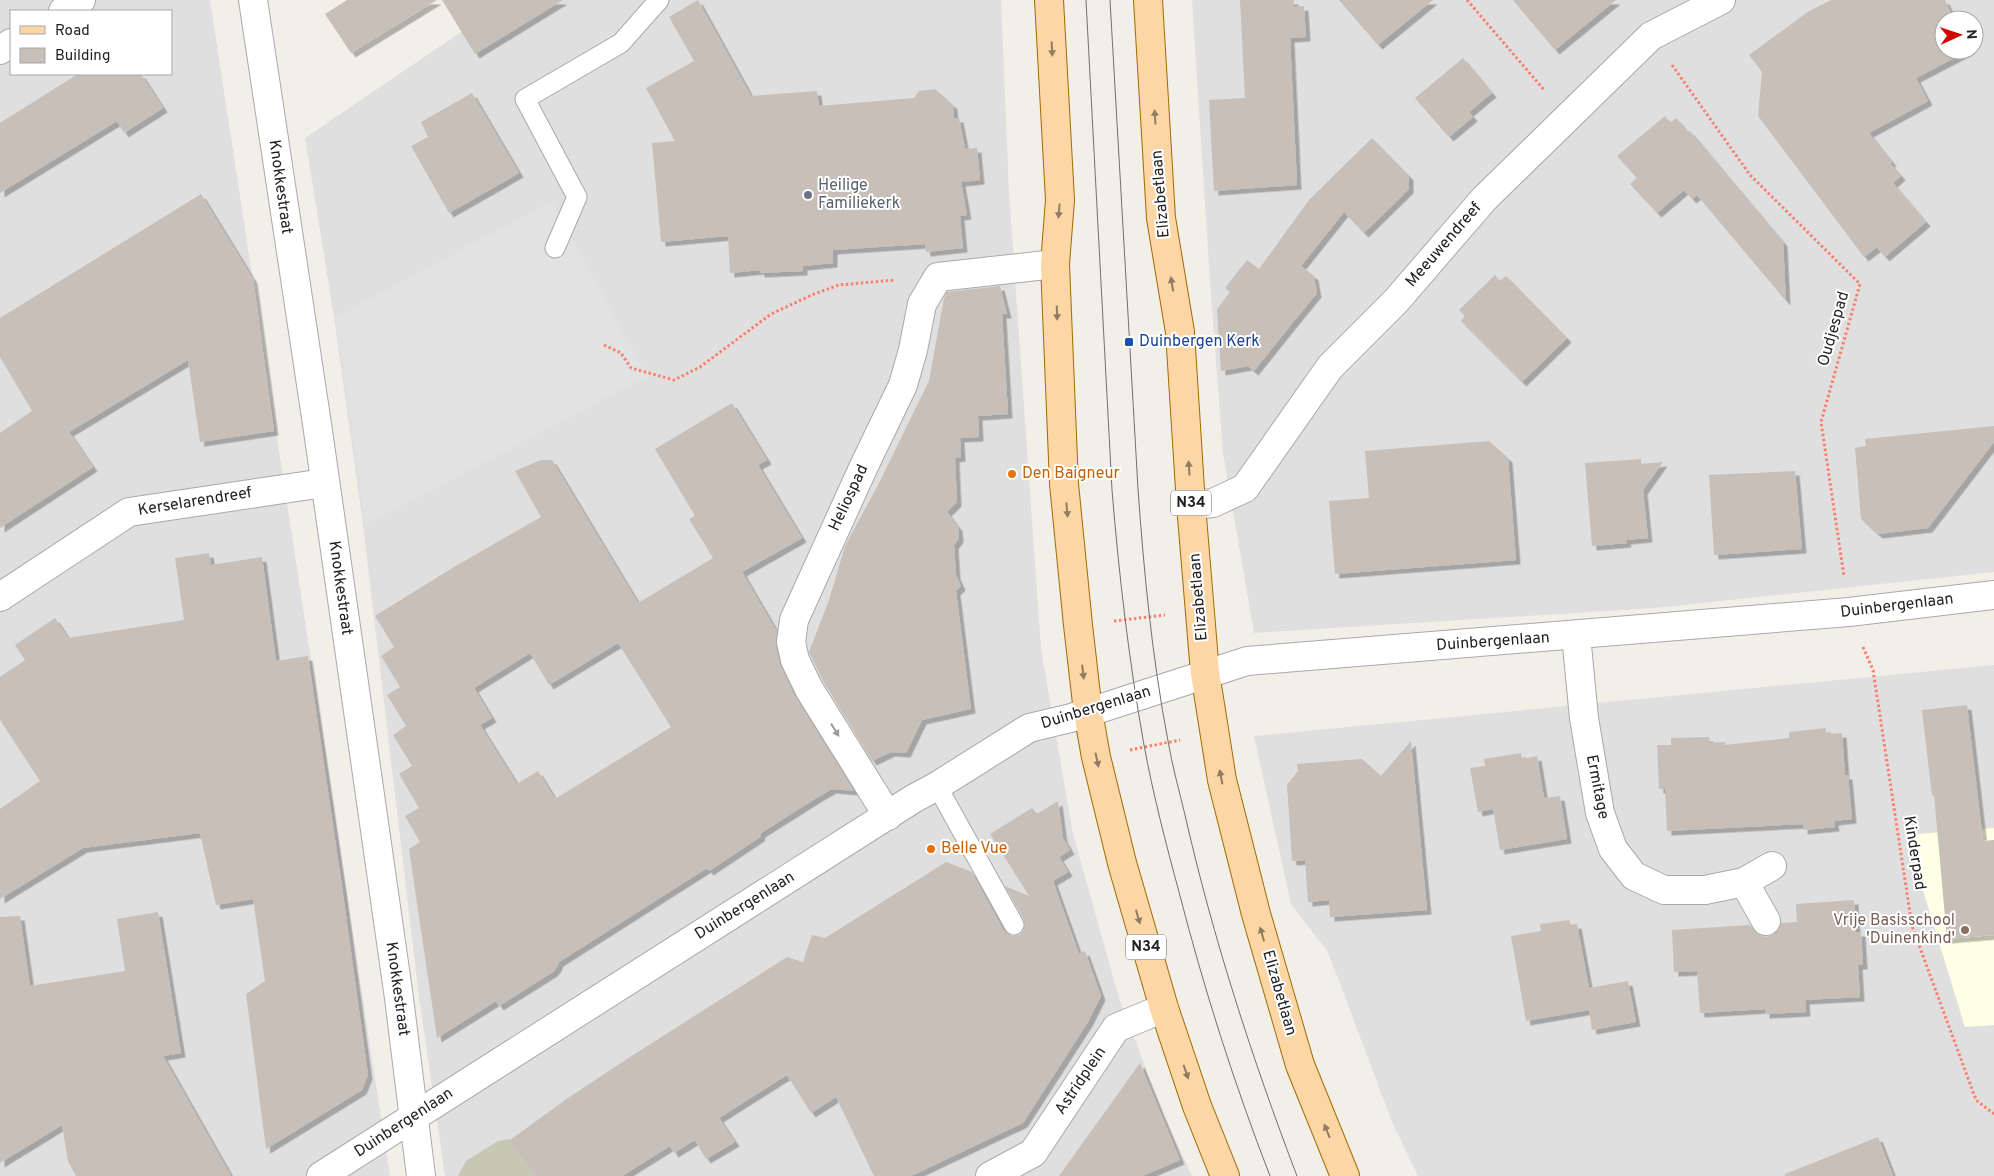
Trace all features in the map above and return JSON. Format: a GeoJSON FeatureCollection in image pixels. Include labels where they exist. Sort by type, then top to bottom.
{"type":"FeatureCollection","features":[{"type":"Feature","properties":{"kind":"main road","name":"N34"},"geometry":{"type":"LineString","coordinates":[[1049,0],[1060,200],[1055,264],[1064,484],[1088,712],[1096,757],[1122,863],[1164,1008],[1225,1176]]}},
{"type":"Feature","properties":{"kind":"main road","name":"Elizabetlaan"},"geometry":{"type":"LineString","coordinates":[[1148,0],[1161,218],[1180,332],[1191,505],[1205,673],[1214,733],[1222,780],[1256,914],[1300,1065],[1345,1176]]}},
{"type":"Feature","properties":{"kind":"street"},"geometry":{"type":"LineString","coordinates":[[65,10],[81,0]]}},
{"type":"Feature","properties":{"kind":"street","name":"Knokkestraat"},"geometry":{"type":"LineString","coordinates":[[253,0],[396,978],[421,1176]]}},
{"type":"Feature","properties":{"kind":"street","name":"Meeuwendreef"},"geometry":{"type":"LineString","coordinates":[[1191,505],[1213,503],[1245,488],[1330,368],[1396,301],[1484,199],[1651,36],[1721,0]]}},
{"type":"Feature","properties":{"kind":"street"},"geometry":{"type":"LineString","coordinates":[[938,277],[1055,264]]}},
{"type":"Feature","properties":{"kind":"street","name":"Heliospad"},"geometry":{"type":"LineString","coordinates":[[888,816],[809,689],[795,660],[791,642],[794,620],[903,385],[913,350],[922,304],[938,277]]}},
{"type":"Feature","properties":{"kind":"street","name":"Kerselarendreef"},"geometry":{"type":"LineString","coordinates":[[0,597],[129,512],[324,483]]}},
{"type":"Feature","properties":{"kind":"street","name":"Duinbergenlaan"},"geometry":{"type":"LineString","coordinates":[[321,1176],[913,799],[1029,728],[1088,712],[1247,661],[1849,612],[1994,595]]}},
{"type":"Feature","properties":{"kind":"street","name":"Ermitage"},"geometry":{"type":"LineString","coordinates":[[1576,635],[1584,718],[1600,813],[1613,849],[1634,876],[1664,890],[1705,890],[1744,882],[1772,866]]}},
{"type":"Feature","properties":{"kind":"street"},"geometry":{"type":"LineString","coordinates":[[1744,882],[1766,921]]}},
{"type":"Feature","properties":{"kind":"street","name":"Astridplein"},"geometry":{"type":"LineString","coordinates":[[1003,1173],[1033,1153],[1116,1028],[1164,1008]]}},
{"type":"Feature","properties":{"kind":"lane"},"geometry":{"type":"LineString","coordinates":[[555,248],[578,197],[525,99],[621,43],[659,0]]}},
{"type":"Feature","properties":{"kind":"lane"},"geometry":{"type":"LineString","coordinates":[[937,786],[1014,925]]}},
{"type":"Feature","properties":{"kind":"path"},"geometry":{"type":"LineString","coordinates":[[1467,0],[1566,117]]}},
{"type":"Feature","properties":{"kind":"path","name":"Oudjespad"},"geometry":{"type":"LineString","coordinates":[[1651,36],[1750,175],[1860,284],[1821,422],[1849,612]]}},
{"type":"Feature","properties":{"kind":"path"},"geometry":{"type":"LineString","coordinates":[[604,345],[621,353],[631,368],[674,380],[700,368],[772,314],[814,294],[839,286],[866,282],[938,277]]}},
{"type":"Feature","properties":{"kind":"path"},"geometry":{"type":"LineString","coordinates":[[1078,625],[1200,611]]}},
{"type":"Feature","properties":{"kind":"path","name":"Kinderpad"},"geometry":{"type":"LineString","coordinates":[[1849,612],[1873,670],[1912,926],[1976,1100],[1994,1114]]}},
{"type":"Feature","properties":{"kind":"path"},"geometry":{"type":"LineString","coordinates":[[1096,757],[1214,733]]}},
{"type":"Feature","properties":{"kind":"shaded area"},"geometry":{"type":"Polygon","coordinates":[[[0,0],[210,0],[390,1176],[0,1176],[0,0]]]}},
{"type":"Feature","properties":{"kind":"shaded area"},"geometry":{"type":"Polygon","coordinates":[[[514,0],[1001,0],[1009,192],[1041,649],[1073,834],[1119,998],[1164,1116],[1192,1176],[445,1176],[419,997],[363,525],[334,317],[305,138],[461,32],[514,0]]]}},
{"type":"Feature","properties":{"kind":"shaded area"},"geometry":{"type":"Polygon","coordinates":[[[1192,0],[1994,0],[1994,572],[1655,608],[1254,633],[1223,453],[1192,0]]]}},
{"type":"Feature","properties":{"kind":"shaded area"},"geometry":{"type":"Polygon","coordinates":[[[552,202],[647,376],[365,525],[336,317],[552,202]]]}},
{"type":"Feature","properties":{"kind":"shaded area"},"geometry":{"type":"Polygon","coordinates":[[[1994,665],[1994,1176],[1418,1176],[1392,1122],[1328,952],[1291,904],[1254,736],[1994,665]]]}},
{"type":"Feature","properties":{"kind":"shaded area","name":"Vrije Basisschool 'Duinenkind'"},"geometry":{"type":"Polygon","coordinates":[[[1994,828],[1994,1025],[1965,1027],[1906,835],[1994,828]]]}},
{"type":"Feature","properties":{"kind":"shaded area"},"geometry":{"type":"Polygon","coordinates":[[[510,1139],[535,1176],[458,1176],[466,1161],[498,1141],[510,1139]]]}},
{"type":"Feature","properties":{"kind":"building"},"geometry":{"type":"Polygon","coordinates":[[[347,0],[437,0],[351,53],[325,14],[347,0]]]}},
{"type":"Feature","properties":{"kind":"building"},"geometry":{"type":"Polygon","coordinates":[[[442,0],[563,0],[475,54],[442,0]]]}},
{"type":"Feature","properties":{"kind":"building","name":"Heilige Familiekerk"},"geometry":{"type":"Polygon","coordinates":[[[698,0],[751,96],[817,91],[819,106],[914,98],[919,91],[935,89],[953,105],[954,118],[959,118],[965,149],[977,148],[980,180],[961,182],[967,215],[960,216],[963,248],[926,252],[925,244],[833,250],[833,263],[803,266],[803,271],[760,273],[760,270],[730,273],[728,236],[661,242],[652,143],[675,141],[646,88],[694,61],[669,17],[698,0]]]}},
{"type":"Feature","properties":{"kind":"building"},"geometry":{"type":"Polygon","coordinates":[[[1240,0],[1294,0],[1294,7],[1304,6],[1306,37],[1290,38],[1297,185],[1214,191],[1209,100],[1245,98],[1240,0]]]}},
{"type":"Feature","properties":{"kind":"building"},"geometry":{"type":"Polygon","coordinates":[[[1339,0],[1433,0],[1378,45],[1339,0]]]}},
{"type":"Feature","properties":{"kind":"building"},"geometry":{"type":"Polygon","coordinates":[[[1513,0],[1616,0],[1555,50],[1513,0]]]}},
{"type":"Feature","properties":{"kind":"building"},"geometry":{"type":"Polygon","coordinates":[[[1831,0],[1945,0],[1950,10],[1934,10],[1934,60],[1951,60],[1916,78],[1928,101],[1869,133],[1901,176],[1893,183],[1926,222],[1885,257],[1877,247],[1864,257],[1758,116],[1762,72],[1749,55],[1809,11],[1831,0]]]}},
{"type":"Feature","properties":{"kind":"building"},"geometry":{"type":"Polygon","coordinates":[[[1463,58],[1492,93],[1469,112],[1473,117],[1449,137],[1415,98],[1463,58]]]}},
{"type":"Feature","properties":{"kind":"building"},"geometry":{"type":"Polygon","coordinates":[[[76,75],[142,75],[163,108],[124,133],[117,121],[0,193],[0,123],[76,75]]]}},
{"type":"Feature","properties":{"kind":"building"},"geometry":{"type":"Polygon","coordinates":[[[472,93],[519,173],[449,213],[411,146],[428,137],[421,122],[472,93]]]}},
{"type":"Feature","properties":{"kind":"building"},"geometry":{"type":"Polygon","coordinates":[[[1665,116],[1670,123],[1676,118],[1688,132],[1690,131],[1783,242],[1786,301],[1697,195],[1692,199],[1684,190],[1657,213],[1630,184],[1637,178],[1617,156],[1665,116]]]}},
{"type":"Feature","properties":{"kind":"building"},"geometry":{"type":"Polygon","coordinates":[[[1372,138],[1409,176],[1409,189],[1364,233],[1344,212],[1301,266],[1314,276],[1317,293],[1254,371],[1248,366],[1221,371],[1217,309],[1230,292],[1225,288],[1247,260],[1259,269],[1309,200],[1372,138]]]}},
{"type":"Feature","properties":{"kind":"building"},"geometry":{"type":"Polygon","coordinates":[[[201,194],[253,279],[274,431],[200,442],[188,360],[69,432],[93,467],[0,528],[0,433],[32,411],[0,357],[0,318],[201,194]]]}},
{"type":"Feature","properties":{"kind":"building"},"geometry":{"type":"Polygon","coordinates":[[[1495,275],[1500,281],[1506,276],[1567,338],[1522,382],[1461,321],[1465,316],[1459,310],[1495,275]]]}},
{"type":"Feature","properties":{"kind":"building"},"geometry":{"type":"Polygon","coordinates":[[[1000,286],[1007,314],[1002,314],[1008,414],[978,416],[979,437],[960,438],[961,457],[955,458],[957,502],[947,512],[958,527],[959,538],[954,545],[956,575],[961,586],[956,591],[971,709],[922,720],[906,753],[891,752],[872,761],[823,681],[809,652],[829,600],[845,546],[878,485],[929,381],[944,298],[947,292],[1000,286]]]}},
{"type":"Feature","properties":{"kind":"building"},"geometry":{"type":"Polygon","coordinates":[[[732,403],[767,460],[758,465],[802,538],[742,572],[777,632],[776,645],[780,664],[795,696],[854,791],[832,789],[818,797],[761,833],[760,837],[709,871],[707,868],[559,962],[553,972],[499,1006],[496,1001],[437,1038],[409,849],[420,842],[405,816],[419,808],[399,774],[412,766],[393,735],[406,726],[387,695],[400,687],[381,656],[394,647],[375,616],[454,567],[541,517],[515,471],[541,460],[552,460],[638,603],[713,558],[689,519],[695,516],[655,449],[732,403]],[[618,643],[549,685],[530,653],[474,688],[492,718],[480,725],[517,784],[538,771],[555,799],[671,727],[618,643]]]}},
{"type":"Feature","properties":{"kind":"building"},"geometry":{"type":"Polygon","coordinates":[[[1994,426],[1994,442],[1928,528],[1878,534],[1861,519],[1855,448],[1866,446],[1865,439],[1994,426]]]}},
{"type":"Feature","properties":{"kind":"building"},"geometry":{"type":"Polygon","coordinates":[[[1489,441],[1508,458],[1516,560],[1335,574],[1329,501],[1369,498],[1365,451],[1489,441]]]}},
{"type":"Feature","properties":{"kind":"building"},"geometry":{"type":"Polygon","coordinates":[[[1641,459],[1641,464],[1663,462],[1643,490],[1648,538],[1626,540],[1627,543],[1592,546],[1585,463],[1641,459]]]}},
{"type":"Feature","properties":{"kind":"building"},"geometry":{"type":"Polygon","coordinates":[[[1795,471],[1802,549],[1714,555],[1709,475],[1795,471]]]}},
{"type":"Feature","properties":{"kind":"building"},"geometry":{"type":"Polygon","coordinates":[[[209,553],[211,565],[262,557],[276,661],[308,656],[368,1075],[362,1090],[266,1149],[246,994],[265,981],[253,899],[216,905],[200,833],[83,848],[0,899],[0,809],[40,781],[0,720],[0,677],[25,660],[15,645],[55,618],[68,638],[184,620],[175,558],[209,553]]]}},
{"type":"Feature","properties":{"kind":"building"},"geometry":{"type":"Polygon","coordinates":[[[1967,705],[1983,841],[1994,840],[1994,935],[1947,939],[1934,795],[1932,796],[1922,710],[1967,705]]]}},
{"type":"Feature","properties":{"kind":"building"},"geometry":{"type":"Polygon","coordinates":[[[1826,728],[1826,734],[1842,733],[1845,775],[1848,775],[1852,819],[1834,821],[1835,827],[1803,830],[1803,824],[1667,831],[1665,789],[1659,789],[1657,745],[1671,745],[1671,738],[1709,737],[1710,743],[1725,742],[1725,745],[1789,738],[1789,732],[1826,728]]]}},
{"type":"Feature","properties":{"kind":"building"},"geometry":{"type":"Polygon","coordinates":[[[1411,741],[1427,910],[1330,917],[1329,900],[1308,902],[1305,860],[1292,861],[1287,785],[1298,771],[1297,764],[1362,759],[1381,776],[1411,741]]]}},
{"type":"Feature","properties":{"kind":"building"},"geometry":{"type":"Polygon","coordinates":[[[1521,753],[1522,759],[1537,756],[1544,798],[1560,796],[1567,839],[1500,850],[1493,809],[1478,812],[1470,768],[1485,766],[1484,759],[1521,753]]]}},
{"type":"Feature","properties":{"kind":"building"},"geometry":{"type":"Polygon","coordinates":[[[1058,801],[1063,838],[1070,850],[1059,857],[1068,872],[1053,881],[1079,954],[1085,951],[1101,996],[1088,1022],[1023,1123],[911,1176],[874,1176],[836,1097],[811,1113],[787,1075],[719,1118],[735,1142],[706,1159],[695,1140],[674,1153],[670,1146],[622,1176],[535,1176],[510,1140],[568,1098],[630,1057],[787,957],[803,962],[812,935],[825,938],[946,862],[972,872],[1004,931],[1013,936],[1020,935],[1024,930],[1024,920],[1005,886],[1029,896],[990,834],[1032,808],[1037,814],[1058,801]]]}},
{"type":"Feature","properties":{"kind":"building"},"geometry":{"type":"Polygon","coordinates":[[[1854,900],[1856,932],[1861,932],[1862,948],[1863,965],[1858,965],[1860,997],[1805,1000],[1806,1012],[1765,1014],[1765,1009],[1700,1013],[1697,971],[1674,972],[1672,930],[1750,925],[1758,934],[1766,937],[1774,934],[1779,929],[1781,923],[1797,922],[1796,904],[1854,900]]]}},
{"type":"Feature","properties":{"kind":"building"},"geometry":{"type":"Polygon","coordinates":[[[158,912],[181,1053],[163,1056],[231,1176],[76,1176],[68,1161],[62,1125],[0,1163],[0,917],[20,916],[30,986],[125,971],[117,919],[158,912]]]}},
{"type":"Feature","properties":{"kind":"building"},"geometry":{"type":"Polygon","coordinates":[[[1569,920],[1571,925],[1577,924],[1589,988],[1628,981],[1636,1022],[1592,1030],[1589,1010],[1526,1021],[1511,936],[1541,931],[1540,924],[1569,920]]]}},
{"type":"Feature","properties":{"kind":"building"},"geometry":{"type":"Polygon","coordinates":[[[1140,1063],[1180,1160],[1142,1176],[1059,1176],[1140,1063]]]}},
{"type":"Feature","properties":{"kind":"building"},"geometry":{"type":"Polygon","coordinates":[[[1878,1137],[1893,1176],[1785,1176],[1785,1174],[1878,1137]]]}},
{"type":"Feature","properties":{"kind":"tram line"},"geometry":{"type":"LineString","coordinates":[[1086,0],[1112,490],[1125,618],[1134,682],[1148,763],[1174,874],[1220,1036],[1270,1176]]}},
{"type":"Feature","properties":{"kind":"tram line"},"geometry":{"type":"LineString","coordinates":[[1110,0],[1138,489],[1149,615],[1162,710],[1196,861],[1221,952],[1264,1087],[1297,1176]]}},
{"type":"Feature","properties":{"kind":"place","name":"Heilige Familiekerk"},"geometry":{"type":"Point","coordinates":[808,195]}},
{"type":"Feature","properties":{"kind":"place","name":"Duinbergen Kerk"},"geometry":{"type":"Point","coordinates":[1129,342]}},
{"type":"Feature","properties":{"kind":"place","name":"Den Baigneur"},"geometry":{"type":"Point","coordinates":[1012,474]}},
{"type":"Feature","properties":{"kind":"place","name":"Belle Vue"},"geometry":{"type":"Point","coordinates":[931,849]}},
{"type":"Feature","properties":{"kind":"place","name":"Vrije Basisschool 'Duinenkind'"},"geometry":{"type":"Point","coordinates":[1965,930]}}]}
